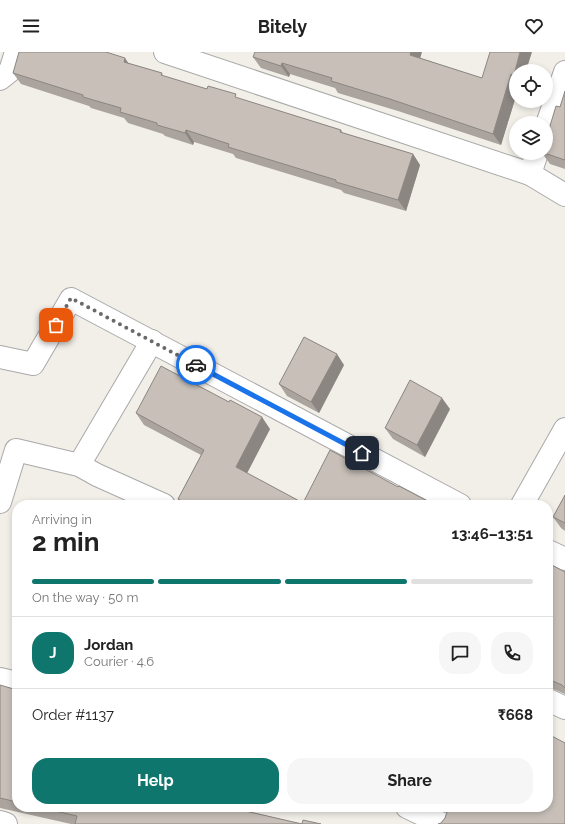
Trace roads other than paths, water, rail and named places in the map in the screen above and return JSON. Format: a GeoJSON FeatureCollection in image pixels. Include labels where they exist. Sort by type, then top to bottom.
{"type":"FeatureCollection","features":[{"type":"Feature","properties":{"kind":"street"},"geometry":{"type":"LineString","coordinates":[[0,79],[10,71],[16,52]]}},
{"type":"Feature","properties":{"kind":"street"},"geometry":{"type":"LineString","coordinates":[[165,52],[530,174],[565,195]]}},
{"type":"Feature","properties":{"kind":"street"},"geometry":{"type":"LineString","coordinates":[[550,116],[565,72]]}},
{"type":"Feature","properties":{"kind":"street"},"geometry":{"type":"LineString","coordinates":[[530,174],[535,160]]}},
{"type":"Feature","properties":{"kind":"street"},"geometry":{"type":"LineString","coordinates":[[0,357],[33,364],[71,298],[451,500]]}},
{"type":"Feature","properties":{"kind":"street"},"geometry":{"type":"LineString","coordinates":[[79,465],[152,341]]}},
{"type":"Feature","properties":{"kind":"street"},"geometry":{"type":"LineString","coordinates":[[525,500],[565,429]]}},
{"type":"Feature","properties":{"kind":"street"},"geometry":{"type":"LineString","coordinates":[[0,502],[16,450],[79,465],[97,475],[153,500]]}},
{"type":"Feature","properties":{"kind":"street"},"geometry":{"type":"LineString","coordinates":[[553,553],[565,559]]}},
{"type":"Feature","properties":{"kind":"street"},"geometry":{"type":"LineString","coordinates":[[0,679],[12,682]]}},
{"type":"Feature","properties":{"kind":"street"},"geometry":{"type":"LineString","coordinates":[[553,702],[565,708]]}},
{"type":"Feature","properties":{"kind":"street"},"geometry":{"type":"LineString","coordinates":[[417,812],[442,824]]}},
{"type":"Feature","properties":{"kind":"street"},"geometry":{"type":"LineString","coordinates":[[0,822],[6,824]]}}]}
